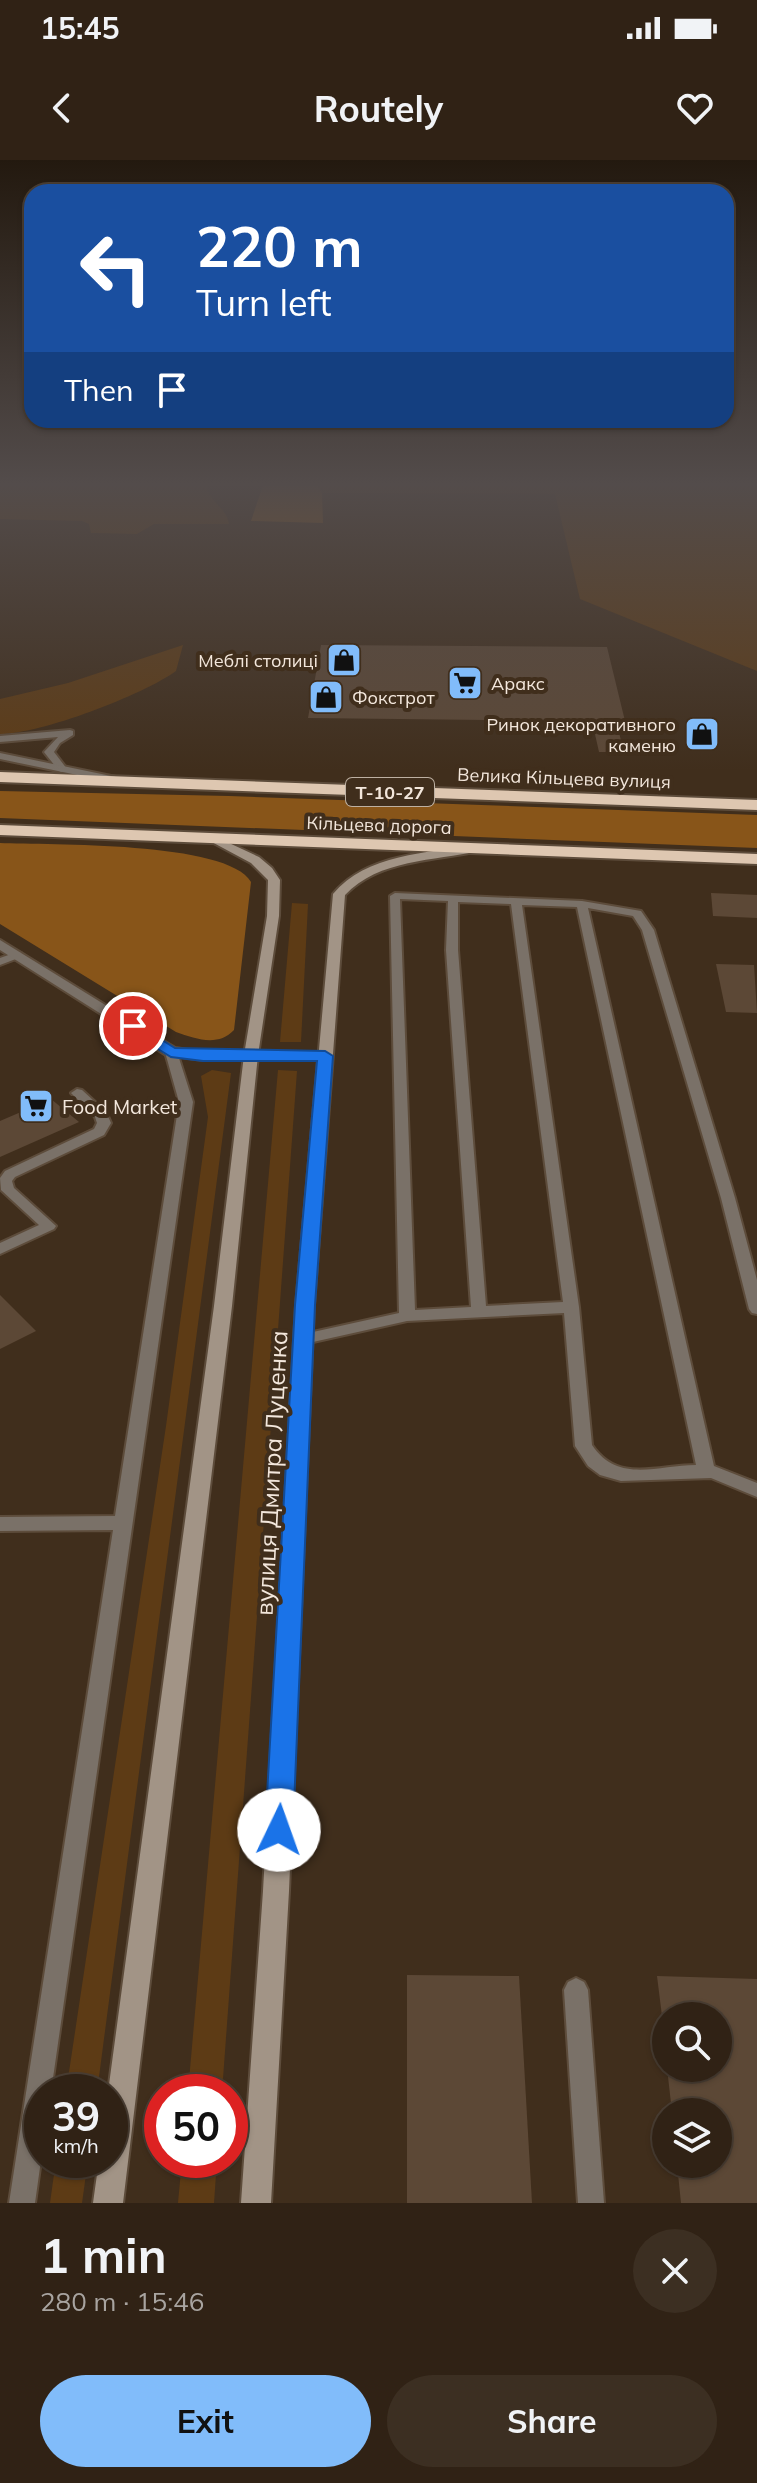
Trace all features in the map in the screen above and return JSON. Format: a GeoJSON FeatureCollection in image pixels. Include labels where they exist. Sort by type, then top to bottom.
{"type":"FeatureCollection","features":[{"type":"Feature","properties":{"kind":"highway","name":"Т-10-27"},"geometry":{"type":"LineString","coordinates":[[0,777],[129,782]]}},
{"type":"Feature","properties":{"kind":"highway","name":"Велика Кільцева вулиця"},"geometry":{"type":"LineString","coordinates":[[129,782],[757,805]]}},
{"type":"Feature","properties":{"kind":"highway","name":"Кільцева дорога"},"geometry":{"type":"LineString","coordinates":[[0,830],[757,859]]}},
{"type":"Feature","properties":{"kind":"main road"},"geometry":{"type":"LineString","coordinates":[[108,2203],[223,1306],[251,1055],[273,916],[274,880],[255,860],[214,839]]}},
{"type":"Feature","properties":{"kind":"main road","name":"вулиця Дмитра Луценка"},"geometry":{"type":"LineString","coordinates":[[256,2203],[275,1917],[304,1339],[339,894],[346,884],[363,873],[476,849]]}},
{"type":"Feature","properties":{"kind":"street"},"geometry":{"type":"LineString","coordinates":[[0,756],[129,782]]}},
{"type":"Feature","properties":{"kind":"street"},"geometry":{"type":"LineString","coordinates":[[0,944],[171,1052],[325,1056]]}},
{"type":"Feature","properties":{"kind":"lane"},"geometry":{"type":"LineString","coordinates":[[0,739],[70,733],[57,741],[49,752],[62,769]]}},
{"type":"Feature","properties":{"kind":"lane"},"geometry":{"type":"LineString","coordinates":[[407,1316],[395,896],[582,904],[637,913],[648,930],[728,1198],[757,1309]]}},
{"type":"Feature","properties":{"kind":"lane"},"geometry":{"type":"LineString","coordinates":[[453,900],[452,950],[479,1311]]}},
{"type":"Feature","properties":{"kind":"lane"},"geometry":{"type":"LineString","coordinates":[[516,902],[571,1307],[584,1446],[590,1460],[613,1476],[706,1470],[757,1490]]}},
{"type":"Feature","properties":{"kind":"lane"},"geometry":{"type":"LineString","coordinates":[[582,904],[706,1470]]}},
{"type":"Feature","properties":{"kind":"lane"},"geometry":{"type":"LineString","coordinates":[[0,962],[17,955]]}},
{"type":"Feature","properties":{"kind":"lane"},"geometry":{"type":"LineString","coordinates":[[22,2203],[186,1102],[171,1052]]}},
{"type":"Feature","properties":{"kind":"lane"},"geometry":{"type":"LineString","coordinates":[[0,1249],[49,1226],[8,1190],[5,1181],[10,1174],[99,1132],[104,1123],[101,1115],[77,1093]]}},
{"type":"Feature","properties":{"kind":"lane"},"geometry":{"type":"LineString","coordinates":[[304,1339],[407,1316],[571,1307]]}},
{"type":"Feature","properties":{"kind":"lane"},"geometry":{"type":"LineString","coordinates":[[0,1524],[125,1523]]}},
{"type":"Feature","properties":{"kind":"lane"},"geometry":{"type":"LineString","coordinates":[[576,1990],[591,2203]]}},
{"type":"Feature","properties":{"kind":"shaded area"},"geometry":{"type":"Polygon","coordinates":[[[576,580],[757,580],[757,671],[580,599],[576,580]]]}},
{"type":"Feature","properties":{"kind":"shaded area"},"geometry":{"type":"Polygon","coordinates":[[[183,645],[176,671],[161,681],[91,712],[40,728],[0,734],[0,699],[68,683],[183,645]]]}},
{"type":"Feature","properties":{"kind":"shaded area"},"geometry":{"type":"Polygon","coordinates":[[[0,791],[757,815],[757,848],[0,818],[0,791]]]}},
{"type":"Feature","properties":{"kind":"shaded area"},"geometry":{"type":"Polygon","coordinates":[[[0,843],[94,845],[174,852],[209,859],[236,869],[251,882],[234,1030],[214,1040],[176,1032],[0,924],[0,843]]]}},
{"type":"Feature","properties":{"kind":"shaded area"},"geometry":{"type":"Polygon","coordinates":[[[292,903],[308,904],[301,1042],[280,1042],[292,903]]]}},
{"type":"Feature","properties":{"kind":"shaded area"},"geometry":{"type":"Polygon","coordinates":[[[212,1070],[231,1073],[99,2074],[69,2074],[166,1426],[208,1117],[201,1076],[212,1070]]]}},
{"type":"Feature","properties":{"kind":"shaded area"},"geometry":{"type":"Polygon","coordinates":[[[278,1070],[297,1071],[223,2074],[190,2074],[278,1070]]]}},
{"type":"Feature","properties":{"kind":"shaded area"},"geometry":{"type":"Polygon","coordinates":[[[53,2178],[85,2178],[82,2203],[50,2203],[53,2178]]]}},
{"type":"Feature","properties":{"kind":"shaded area"},"geometry":{"type":"Polygon","coordinates":[[[180,2178],[216,2178],[214,2203],[178,2203],[180,2178]]]}},
{"type":"Feature","properties":{"kind":"building","name":"Аракс"},"geometry":{"type":"Polygon","coordinates":[[[321,645],[607,647],[625,721],[616,721],[624,752],[599,752],[592,721],[308,718],[321,645]]]}},
{"type":"Feature","properties":{"kind":"building"},"geometry":{"type":"Polygon","coordinates":[[[711,893],[757,895],[757,918],[713,916],[711,893]]]}},
{"type":"Feature","properties":{"kind":"building"},"geometry":{"type":"Polygon","coordinates":[[[716,964],[754,965],[757,1013],[726,1012],[716,964]]]}},
{"type":"Feature","properties":{"kind":"building"},"geometry":{"type":"Polygon","coordinates":[[[51,1099],[79,1122],[0,1157],[0,1121],[51,1099]]]}},
{"type":"Feature","properties":{"kind":"building"},"geometry":{"type":"Polygon","coordinates":[[[0,1295],[36,1331],[0,1349],[0,1295]]]}},
{"type":"Feature","properties":{"kind":"building"},"geometry":{"type":"Polygon","coordinates":[[[407,1975],[519,1976],[532,2203],[407,2203],[407,1975]]]}},
{"type":"Feature","properties":{"kind":"building"},"geometry":{"type":"Polygon","coordinates":[[[657,1976],[757,1979],[757,2203],[681,2203],[678,2178],[732,2178],[732,2098],[670,2098],[669,2082],[732,2082],[732,2002],[660,2002],[657,1976]]]}},
{"type":"Feature","properties":{"kind":"place","name":"Меблі столиці"},"geometry":{"type":"Point","coordinates":[344,660]}},
{"type":"Feature","properties":{"kind":"place","name":"Аракс"},"geometry":{"type":"Point","coordinates":[465,683]}},
{"type":"Feature","properties":{"kind":"place","name":"Фокстрот"},"geometry":{"type":"Point","coordinates":[326,697]}},
{"type":"Feature","properties":{"kind":"place","name":"Ринок декоративного каменю"},"geometry":{"type":"Point","coordinates":[702,734]}},
{"type":"Feature","properties":{"kind":"place","name":"Food Market"},"geometry":{"type":"Point","coordinates":[36,1106]}},
{"type":"Feature","properties":{"kind":"route"},"geometry":{"type":"LineString","coordinates":[[133,1026],[171,1052],[203,1056],[325,1056],[305,1305],[279,1830]]}}]}
